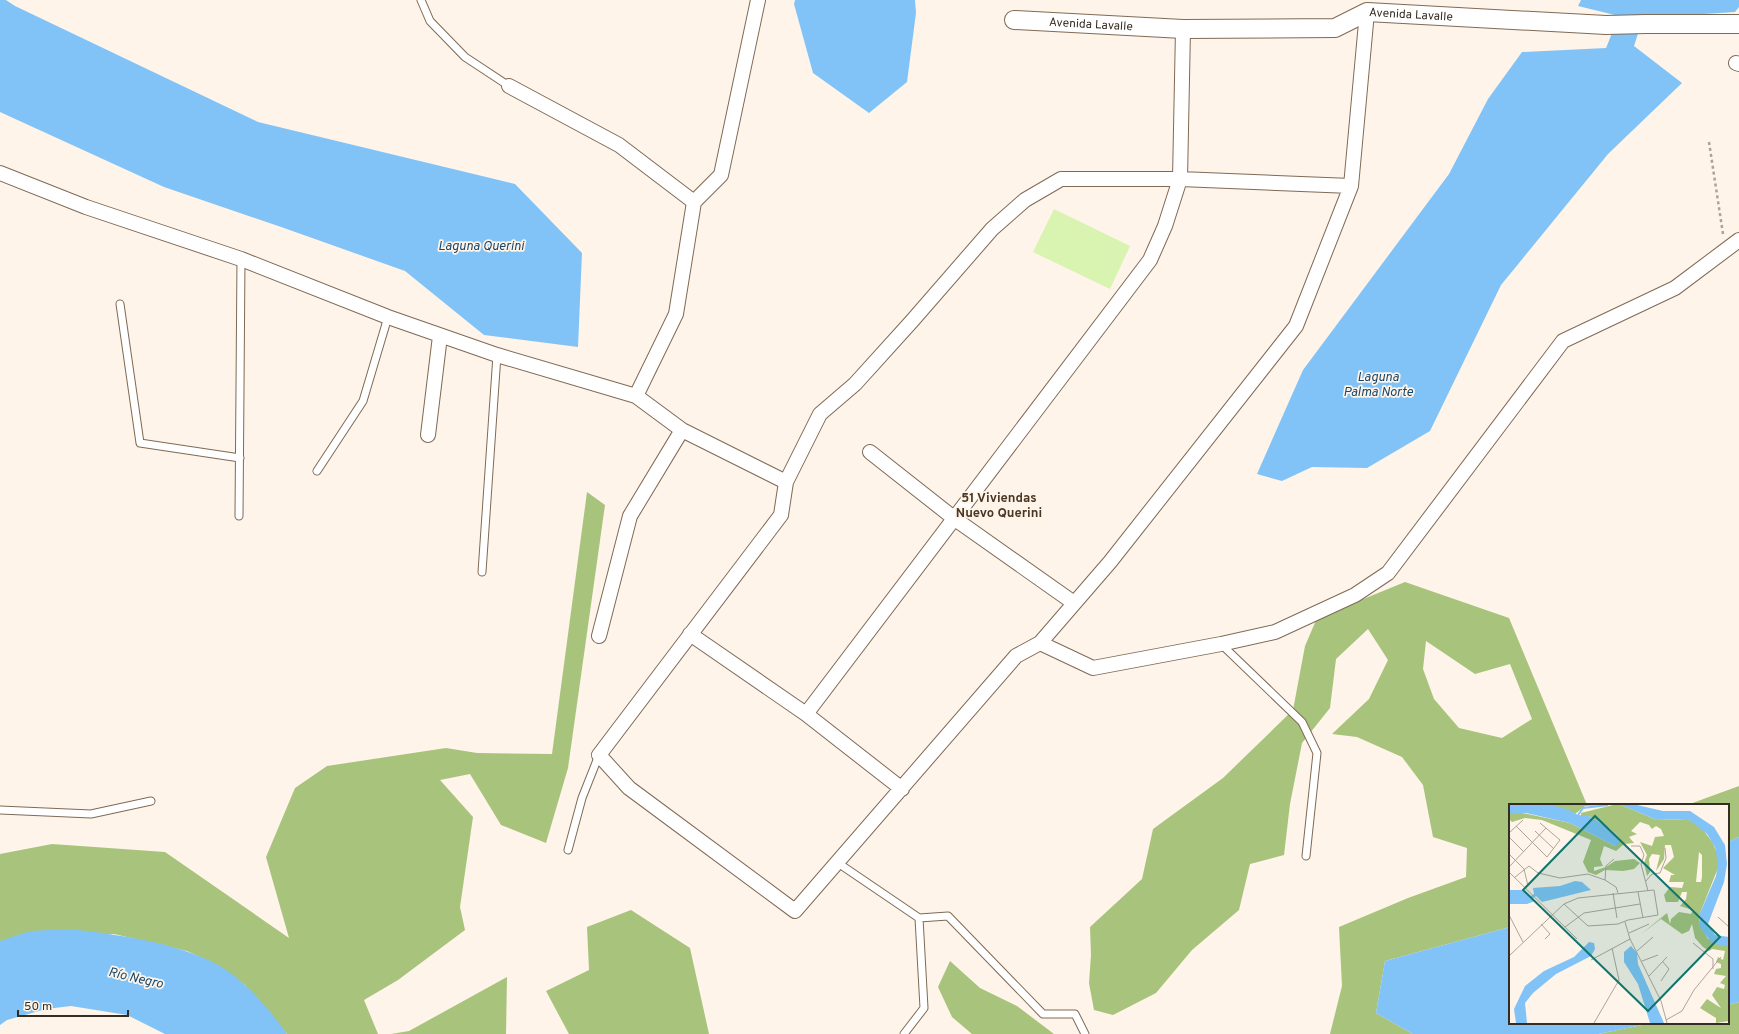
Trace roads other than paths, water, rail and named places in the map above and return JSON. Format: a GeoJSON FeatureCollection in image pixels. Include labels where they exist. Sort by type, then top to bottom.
{"type":"FeatureCollection","features":[{"type":"Feature","properties":{"kind":"street"},"geometry":{"type":"LineString","coordinates":[[636,396],[676,314],[694,202],[722,175],[758,0]]}},
{"type":"Feature","properties":{"kind":"street"},"geometry":{"type":"LineString","coordinates":[[1351,186],[1180,178],[1061,180],[1025,200],[992,229],[855,384],[820,414],[786,482],[781,515],[599,755],[629,788],[795,911],[1016,656],[1040,643],[1110,562],[1296,326],[1351,186],[1367,6]]}},
{"type":"Feature","properties":{"kind":"street","name":"Avenida Lavalle"},"geometry":{"type":"LineString","coordinates":[[1014,20],[1183,29],[1335,28],[1367,6],[1606,26],[1646,24],[1739,24]]}},
{"type":"Feature","properties":{"kind":"street"},"geometry":{"type":"LineString","coordinates":[[806,714],[1150,260],[1164,226],[1180,178],[1183,29]]}},
{"type":"Feature","properties":{"kind":"street"},"geometry":{"type":"LineString","coordinates":[[509,86],[618,145],[694,202]]}},
{"type":"Feature","properties":{"kind":"street"},"geometry":{"type":"LineString","coordinates":[[0,173],[86,207],[241,259],[440,336],[496,355],[636,396],[682,430],[786,482]]}},
{"type":"Feature","properties":{"kind":"street"},"geometry":{"type":"LineString","coordinates":[[1040,643],[1093,668],[1221,644],[1275,632],[1355,596],[1388,573],[1563,341],[1675,288],[1739,240]]}},
{"type":"Feature","properties":{"kind":"street"},"geometry":{"type":"LineString","coordinates":[[428,435],[440,336]]}},
{"type":"Feature","properties":{"kind":"street"},"geometry":{"type":"LineString","coordinates":[[599,636],[630,516],[682,430]]}},
{"type":"Feature","properties":{"kind":"street"},"geometry":{"type":"LineString","coordinates":[[870,452],[955,519],[1074,603]]}},
{"type":"Feature","properties":{"kind":"street"},"geometry":{"type":"LineString","coordinates":[[690,634],[806,714],[902,789]]}},
{"type":"Feature","properties":{"kind":"lane"},"geometry":{"type":"LineString","coordinates":[[421,0],[430,21],[465,57],[509,86]]}},
{"type":"Feature","properties":{"kind":"lane"},"geometry":{"type":"LineString","coordinates":[[239,516],[241,259]]}},
{"type":"Feature","properties":{"kind":"lane"},"geometry":{"type":"LineString","coordinates":[[120,304],[140,443],[240,458]]}},
{"type":"Feature","properties":{"kind":"lane"},"geometry":{"type":"LineString","coordinates":[[317,471],[363,401],[388,317]]}},
{"type":"Feature","properties":{"kind":"lane"},"geometry":{"type":"LineString","coordinates":[[482,572],[496,355]]}},
{"type":"Feature","properties":{"kind":"lane"},"geometry":{"type":"LineString","coordinates":[[1221,644],[1302,722],[1317,753],[1306,856]]}},
{"type":"Feature","properties":{"kind":"lane"},"geometry":{"type":"LineString","coordinates":[[568,850],[582,798],[599,755]]}},
{"type":"Feature","properties":{"kind":"lane"},"geometry":{"type":"LineString","coordinates":[[0,810],[91,814],[151,802]]}},
{"type":"Feature","properties":{"kind":"lane"},"geometry":{"type":"LineString","coordinates":[[838,863],[919,918],[948,916],[1044,1014],[1075,1014],[1085,1034]]}},
{"type":"Feature","properties":{"kind":"lane"},"geometry":{"type":"LineString","coordinates":[[904,1034],[924,1008],[919,918]]}},
{"type":"Feature","properties":{"kind":"water","name":"Laguna Querini"},"geometry":{"type":"Polygon","coordinates":[[[0,0],[6,0],[15,6],[258,122],[515,184],[582,253],[578,347],[484,335],[405,271],[164,187],[0,112],[0,0]]]}},
{"type":"Feature","properties":{"kind":"water"},"geometry":{"type":"Polygon","coordinates":[[[795,0],[915,0],[916,13],[907,82],[869,113],[813,73],[794,4],[795,0]]]}},
{"type":"Feature","properties":{"kind":"water","name":"Laguna Palma Norte"},"geometry":{"type":"Polygon","coordinates":[[[1581,0],[1739,0],[1739,7],[1735,12],[1643,18],[1634,46],[1682,83],[1608,154],[1501,285],[1430,431],[1367,468],[1312,467],[1282,481],[1257,474],[1303,370],[1449,174],[1488,99],[1522,52],[1606,48],[1619,16],[1578,6],[1581,0]]]}},
{"type":"Feature","properties":{"kind":"water"},"geometry":{"type":"Polygon","coordinates":[[[1739,837],[1739,1002],[1729,1005],[1729,842],[1739,837]]]}},
{"type":"Feature","properties":{"kind":"water"},"geometry":{"type":"Polygon","coordinates":[[[1509,927],[1509,1024],[1647,1024],[1598,1034],[1413,1034],[1376,1013],[1385,961],[1509,927]]]}},
{"type":"Feature","properties":{"kind":"water","name":"Río Negro"},"geometry":{"type":"Polygon","coordinates":[[[71,929],[128,937],[166,945],[202,957],[218,965],[247,987],[273,1015],[287,1034],[165,1034],[127,1015],[71,1006],[46,1009],[7,1020],[0,1025],[0,941],[30,931],[71,929]]]}},
{"type":"Feature","properties":{"kind":"district","name":"51 Viviendas Nuevo Querini"},"geometry":{"type":"Point","coordinates":[999,504]}}]}
